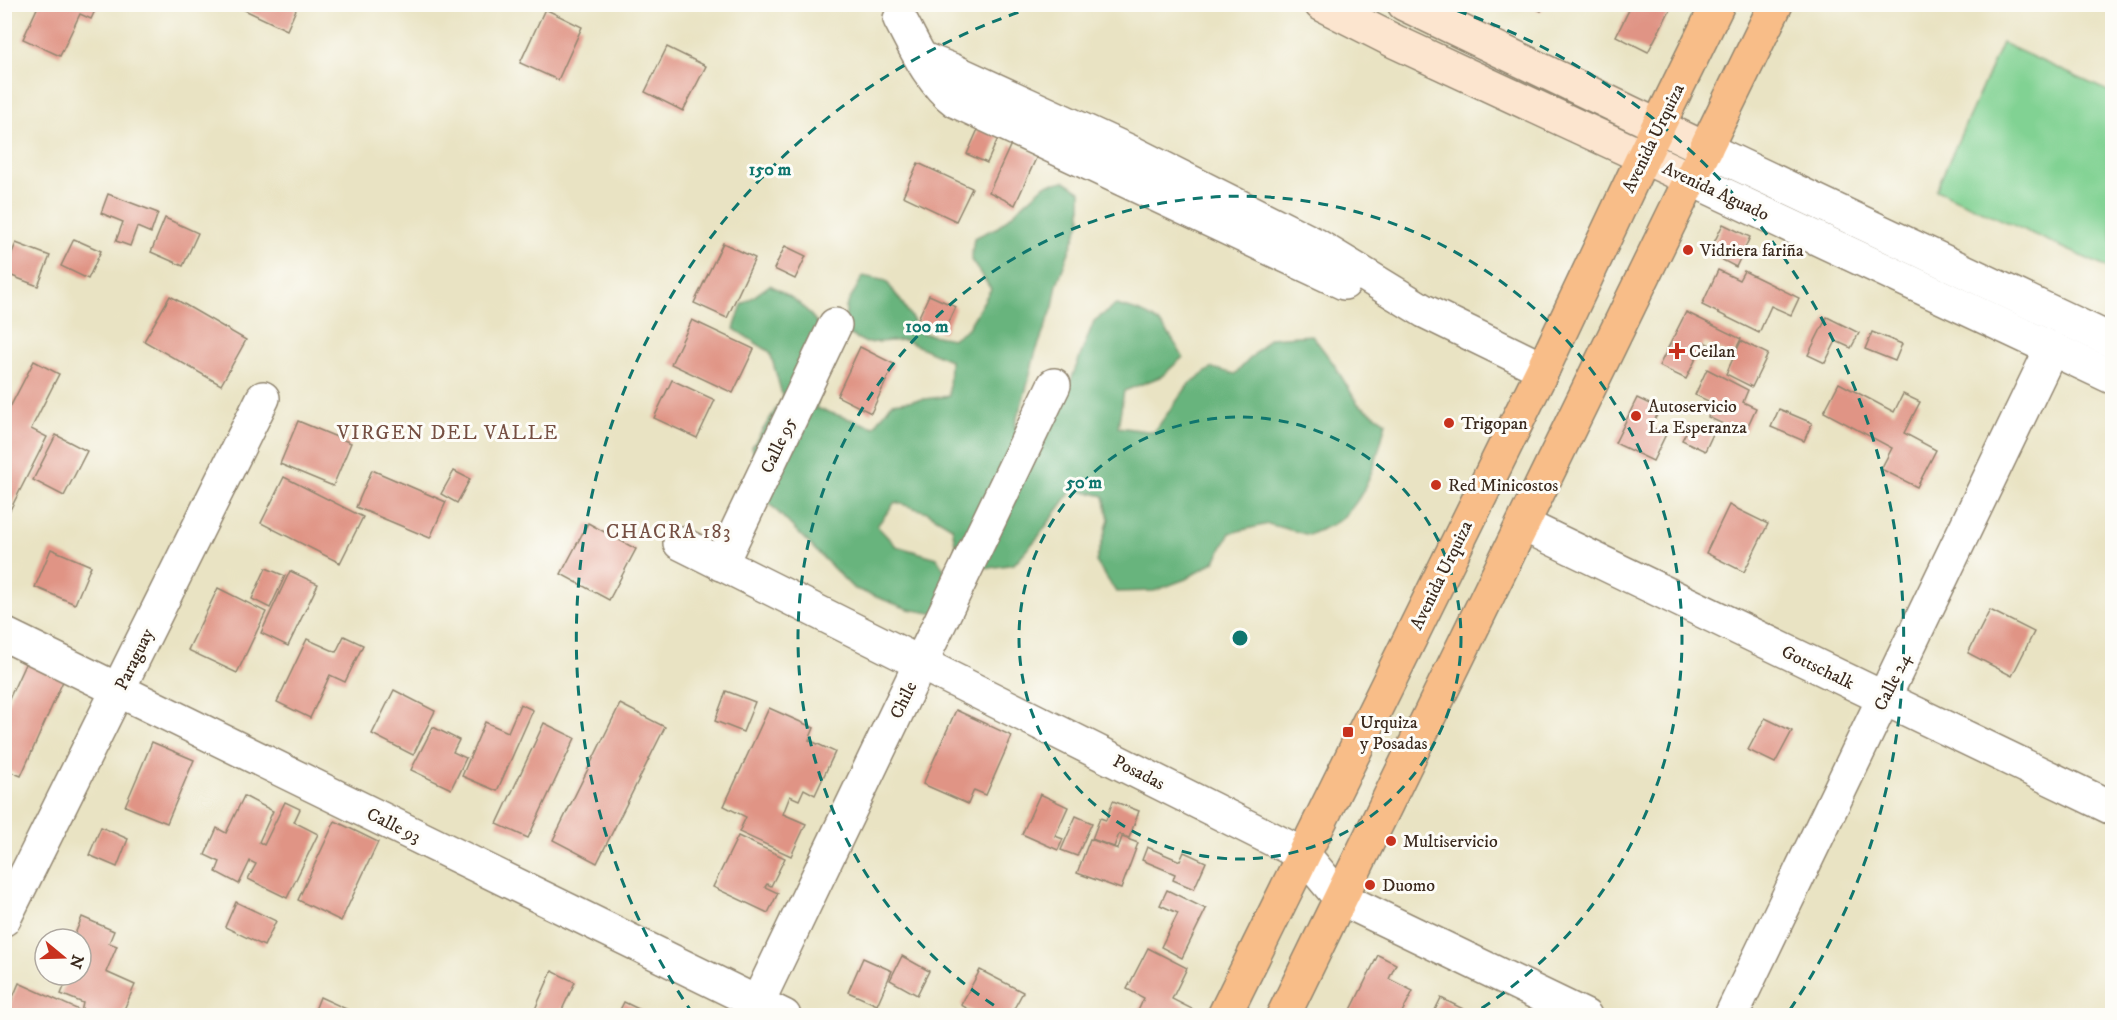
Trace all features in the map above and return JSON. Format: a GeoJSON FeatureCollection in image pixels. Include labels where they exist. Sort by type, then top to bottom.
{"type":"FeatureCollection","features":[{"type":"Feature","properties":{"kind":"main road","name":"Avenida Aguado"},"geometry":{"type":"LineString","coordinates":[[1321,4],[1396,42],[1691,180]]}},
{"type":"Feature","properties":{"kind":"main road","name":"Avenida Urquiza"},"geometry":{"type":"LineString","coordinates":[[1224,1016],[1543,369],[1718,4]]}},
{"type":"Feature","properties":{"kind":"main road"},"geometry":{"type":"LineString","coordinates":[[1283,1016],[1776,4]]}},
{"type":"Feature","properties":{"kind":"main road","name":"Avenida Aguado"},"geometry":{"type":"LineString","coordinates":[[1412,6],[1706,149]]}},
{"type":"Feature","properties":{"kind":"street"},"geometry":{"type":"LineString","coordinates":[[900,19],[923,59],[954,70],[1144,158],[1316,245],[1424,311],[1543,369]]}},
{"type":"Feature","properties":{"kind":"street","name":"Avenida Aguado"},"geometry":{"type":"LineString","coordinates":[[1706,149],[2112,341]]}},
{"type":"Feature","properties":{"kind":"street","name":"Avenida Aguado"},"geometry":{"type":"LineString","coordinates":[[1691,180],[2112,377]]}},
{"type":"Feature","properties":{"kind":"street","name":"Calle 95"},"geometry":{"type":"LineString","coordinates":[[721,564],[835,325]]}},
{"type":"Feature","properties":{"kind":"street","name":"Calle 24"},"geometry":{"type":"LineString","coordinates":[[1731,1016],[2052,348]]}},
{"type":"Feature","properties":{"kind":"street","name":"Chile"},"geometry":{"type":"LineString","coordinates":[[764,1011],[921,663],[1054,385]]}},
{"type":"Feature","properties":{"kind":"street","name":"Paraguay"},"geometry":{"type":"LineString","coordinates":[[4,919],[263,398]]}},
{"type":"Feature","properties":{"kind":"street","name":"Gottschalk"},"geometry":{"type":"LineString","coordinates":[[1524,525],[2112,808]]}},
{"type":"Feature","properties":{"kind":"street","name":"Posadas"},"geometry":{"type":"LineString","coordinates":[[680,543],[1304,855],[1340,898],[1585,1016]]}},
{"type":"Feature","properties":{"kind":"street","name":"Calle 93"},"geometry":{"type":"LineString","coordinates":[[4,634],[764,1011]]}},
{"type":"Feature","properties":{"kind":"green space"},"geometry":{"type":"Polygon","coordinates":[[[2002,43],[2112,93],[2112,270],[1936,190],[2002,43]]]}},
{"type":"Feature","properties":{"kind":"green space"},"geometry":{"type":"Polygon","coordinates":[[[1065,181],[1081,192],[1081,220],[1057,284],[1053,307],[1035,354],[1014,427],[1048,418],[1067,390],[1094,321],[1116,305],[1141,312],[1157,321],[1170,335],[1183,357],[1162,376],[1124,391],[1118,427],[1154,432],[1189,384],[1212,368],[1235,374],[1270,338],[1312,335],[1333,363],[1358,404],[1386,422],[1375,462],[1364,489],[1357,501],[1338,521],[1309,535],[1268,524],[1230,533],[1215,561],[1186,579],[1154,591],[1116,592],[1096,562],[1109,519],[1104,496],[1073,489],[1038,537],[1014,564],[990,568],[958,559],[952,527],[927,512],[895,502],[877,526],[896,546],[937,558],[956,589],[942,615],[908,609],[853,588],[768,502],[752,447],[783,398],[770,352],[734,329],[742,305],[770,285],[805,309],[830,343],[816,408],[874,427],[892,403],[949,396],[950,360],[904,340],[866,343],[845,332],[846,307],[863,276],[886,281],[921,333],[952,339],[968,328],[991,289],[971,260],[974,238],[998,227],[1045,185],[1065,181]]]}},
{"type":"Feature","properties":{"kind":"building"},"geometry":{"type":"Polygon","coordinates":[[[39,4],[98,4],[91,19],[80,14],[60,56],[23,39],[39,4]]]}},
{"type":"Feature","properties":{"kind":"building"},"geometry":{"type":"Polygon","coordinates":[[[232,4],[297,4],[298,5],[287,30],[232,4]]]}},
{"type":"Feature","properties":{"kind":"building"},"geometry":{"type":"Polygon","coordinates":[[[432,4],[451,4],[448,12],[432,4]]]}},
{"type":"Feature","properties":{"kind":"building"},"geometry":{"type":"Polygon","coordinates":[[[1632,4],[1673,4],[1648,52],[1616,36],[1632,4]]]}},
{"type":"Feature","properties":{"kind":"building"},"geometry":{"type":"Polygon","coordinates":[[[1529,5],[1545,5],[1541,11],[1529,5]]]}},
{"type":"Feature","properties":{"kind":"building"},"geometry":{"type":"Polygon","coordinates":[[[545,9],[582,27],[558,80],[520,63],[545,9]]]}},
{"type":"Feature","properties":{"kind":"building"},"geometry":{"type":"Polygon","coordinates":[[[667,47],[706,66],[683,111],[645,92],[667,47]]]}},
{"type":"Feature","properties":{"kind":"building"},"geometry":{"type":"Polygon","coordinates":[[[979,127],[999,136],[987,163],[967,154],[979,127]]]}},
{"type":"Feature","properties":{"kind":"building"},"geometry":{"type":"Polygon","coordinates":[[[1011,144],[1037,156],[1015,205],[989,192],[1011,144]]]}},
{"type":"Feature","properties":{"kind":"building"},"geometry":{"type":"Polygon","coordinates":[[[918,163],[972,188],[956,221],[903,196],[918,163]]]}},
{"type":"Feature","properties":{"kind":"building"},"geometry":{"type":"Polygon","coordinates":[[[108,194],[158,213],[151,233],[137,227],[130,246],[116,241],[123,222],[101,213],[108,194]]]}},
{"type":"Feature","properties":{"kind":"building"},"geometry":{"type":"Polygon","coordinates":[[[165,218],[198,233],[183,266],[151,252],[165,218]]]}},
{"type":"Feature","properties":{"kind":"building"},"geometry":{"type":"Polygon","coordinates":[[[1723,224],[1750,237],[1736,267],[1709,253],[1723,224]]]}},
{"type":"Feature","properties":{"kind":"building"},"geometry":{"type":"Polygon","coordinates":[[[74,239],[101,251],[88,279],[61,266],[74,239]]]}},
{"type":"Feature","properties":{"kind":"building"},"geometry":{"type":"Polygon","coordinates":[[[16,243],[50,256],[38,286],[4,273],[16,243]]]}},
{"type":"Feature","properties":{"kind":"building"},"geometry":{"type":"Polygon","coordinates":[[[723,243],[755,258],[727,318],[694,303],[723,243]]]}},
{"type":"Feature","properties":{"kind":"building"},"geometry":{"type":"Polygon","coordinates":[[[785,246],[806,256],[795,279],[774,269],[785,246]]]}},
{"type":"Feature","properties":{"kind":"building"},"geometry":{"type":"Polygon","coordinates":[[[1718,270],[1739,280],[1744,271],[1799,298],[1791,315],[1771,306],[1759,333],[1702,305],[1718,270]]]}},
{"type":"Feature","properties":{"kind":"building"},"geometry":{"type":"Polygon","coordinates":[[[929,295],[956,307],[944,333],[917,321],[929,295]]]}},
{"type":"Feature","properties":{"kind":"building"},"geometry":{"type":"Polygon","coordinates":[[[170,296],[246,340],[221,385],[144,341],[170,296]]]}},
{"type":"Feature","properties":{"kind":"building"},"geometry":{"type":"Polygon","coordinates":[[[1686,312],[1741,339],[1732,356],[1704,342],[1686,379],[1659,366],[1686,312]]]}},
{"type":"Feature","properties":{"kind":"building"},"geometry":{"type":"Polygon","coordinates":[[[1827,317],[1859,333],[1851,348],[1836,341],[1825,363],[1808,355],[1827,317]]]}},
{"type":"Feature","properties":{"kind":"building"},"geometry":{"type":"Polygon","coordinates":[[[692,320],[754,349],[733,393],[671,364],[692,320]]]}},
{"type":"Feature","properties":{"kind":"building"},"geometry":{"type":"Polygon","coordinates":[[[1872,332],[1902,344],[1895,361],[1865,349],[1872,332]]]}},
{"type":"Feature","properties":{"kind":"building"},"geometry":{"type":"Polygon","coordinates":[[[1741,341],[1768,354],[1752,387],[1726,374],[1741,341]]]}},
{"type":"Feature","properties":{"kind":"building"},"geometry":{"type":"Polygon","coordinates":[[[860,347],[894,364],[871,413],[837,396],[860,347]]]}},
{"type":"Feature","properties":{"kind":"building"},"geometry":{"type":"Polygon","coordinates":[[[34,361],[59,374],[31,429],[47,437],[10,510],[4,507],[4,419],[34,361]]]}},
{"type":"Feature","properties":{"kind":"building"},"geometry":{"type":"Polygon","coordinates":[[[1707,369],[1748,390],[1743,402],[1756,408],[1744,434],[1708,417],[1715,404],[1695,395],[1707,369]]]}},
{"type":"Feature","properties":{"kind":"building"},"geometry":{"type":"Polygon","coordinates":[[[672,380],[715,400],[697,438],[654,418],[672,380]]]}},
{"type":"Feature","properties":{"kind":"building"},"geometry":{"type":"Polygon","coordinates":[[[1839,383],[1894,412],[1903,394],[1920,402],[1904,433],[1936,450],[1917,487],[1881,469],[1892,448],[1824,412],[1839,383]]]}},
{"type":"Feature","properties":{"kind":"building"},"geometry":{"type":"Polygon","coordinates":[[[1637,398],[1660,409],[1651,427],[1666,434],[1653,461],[1615,443],[1637,398]]]}},
{"type":"Feature","properties":{"kind":"building"},"geometry":{"type":"Polygon","coordinates":[[[1779,409],[1812,423],[1804,441],[1771,427],[1779,409]]]}},
{"type":"Feature","properties":{"kind":"building"},"geometry":{"type":"Polygon","coordinates":[[[298,421],[351,443],[333,486],[280,464],[298,421]]]}},
{"type":"Feature","properties":{"kind":"building"},"geometry":{"type":"Polygon","coordinates":[[[1691,423],[1713,434],[1705,451],[1682,440],[1691,423]]]}},
{"type":"Feature","properties":{"kind":"building"},"geometry":{"type":"Polygon","coordinates":[[[56,435],[87,451],[64,496],[33,480],[56,435]]]}},
{"type":"Feature","properties":{"kind":"building"},"geometry":{"type":"Polygon","coordinates":[[[372,470],[446,502],[430,538],[356,507],[372,470]]]}},
{"type":"Feature","properties":{"kind":"building"},"geometry":{"type":"Polygon","coordinates":[[[454,471],[470,479],[457,503],[441,494],[454,471]]]}},
{"type":"Feature","properties":{"kind":"building"},"geometry":{"type":"Polygon","coordinates":[[[284,477],[363,517],[340,563],[261,523],[284,477]]]}},
{"type":"Feature","properties":{"kind":"building"},"geometry":{"type":"Polygon","coordinates":[[[1729,505],[1768,524],[1744,572],[1706,553],[1729,505]]]}},
{"type":"Feature","properties":{"kind":"building"},"geometry":{"type":"Polygon","coordinates":[[[588,523],[636,549],[609,600],[561,574],[588,523]]]}},
{"type":"Feature","properties":{"kind":"building"},"geometry":{"type":"Polygon","coordinates":[[[51,549],[91,566],[75,604],[35,587],[51,549]]]}},
{"type":"Feature","properties":{"kind":"building"},"geometry":{"type":"Polygon","coordinates":[[[266,568],[285,576],[270,608],[252,599],[266,568]]]}},
{"type":"Feature","properties":{"kind":"building"},"geometry":{"type":"Polygon","coordinates":[[[290,571],[318,584],[288,646],[261,633],[290,571]]]}},
{"type":"Feature","properties":{"kind":"building"},"geometry":{"type":"Polygon","coordinates":[[[218,588],[266,612],[237,673],[188,650],[218,588]]]}},
{"type":"Feature","properties":{"kind":"building"},"geometry":{"type":"Polygon","coordinates":[[[1990,610],[2034,632],[2012,676],[1968,653],[1990,610]]]}},
{"type":"Feature","properties":{"kind":"building"},"geometry":{"type":"Polygon","coordinates":[[[344,636],[363,645],[345,682],[330,675],[310,718],[277,702],[307,639],[336,652],[344,636]]]}},
{"type":"Feature","properties":{"kind":"building"},"geometry":{"type":"Polygon","coordinates":[[[26,662],[64,679],[21,776],[4,769],[4,710],[26,662]]]}},
{"type":"Feature","properties":{"kind":"building"},"geometry":{"type":"Polygon","coordinates":[[[394,690],[435,711],[413,755],[372,734],[394,690]]]}},
{"type":"Feature","properties":{"kind":"building"},"geometry":{"type":"Polygon","coordinates":[[[726,691],[755,702],[743,732],[715,721],[726,691]]]}},
{"type":"Feature","properties":{"kind":"building"},"geometry":{"type":"Polygon","coordinates":[[[520,704],[533,710],[497,791],[462,776],[485,722],[508,732],[520,704]]]}},
{"type":"Feature","properties":{"kind":"building"},"geometry":{"type":"Polygon","coordinates":[[[620,704],[665,727],[597,863],[553,840],[620,704]]]}},
{"type":"Feature","properties":{"kind":"building"},"geometry":{"type":"Polygon","coordinates":[[[769,708],[814,728],[809,740],[835,752],[815,795],[804,789],[799,800],[790,796],[783,814],[806,824],[791,856],[739,832],[746,817],[724,806],[769,708]]]}},
{"type":"Feature","properties":{"kind":"building"},"geometry":{"type":"Polygon","coordinates":[[[956,710],[1012,736],[986,795],[974,790],[968,804],[923,784],[956,710]]]}},
{"type":"Feature","properties":{"kind":"building"},"geometry":{"type":"Polygon","coordinates":[[[1765,718],[1792,731],[1775,763],[1748,750],[1765,718]]]}},
{"type":"Feature","properties":{"kind":"building"},"geometry":{"type":"Polygon","coordinates":[[[544,723],[575,738],[528,838],[497,824],[544,723]]]}},
{"type":"Feature","properties":{"kind":"building"},"geometry":{"type":"Polygon","coordinates":[[[433,727],[459,740],[453,752],[466,758],[451,789],[411,770],[433,727]]]}},
{"type":"Feature","properties":{"kind":"building"},"geometry":{"type":"Polygon","coordinates":[[[152,742],[194,760],[167,823],[125,806],[152,742]]]}},
{"type":"Feature","properties":{"kind":"building"},"geometry":{"type":"Polygon","coordinates":[[[1040,794],[1068,807],[1055,836],[1063,839],[1058,850],[1022,834],[1040,794]]]}},
{"type":"Feature","properties":{"kind":"building"},"geometry":{"type":"Polygon","coordinates":[[[244,796],[273,811],[259,842],[264,845],[285,802],[300,809],[294,822],[318,834],[287,898],[248,879],[256,864],[250,861],[239,884],[216,872],[220,862],[205,855],[217,828],[226,833],[244,796]]]}},
{"type":"Feature","properties":{"kind":"building"},"geometry":{"type":"Polygon","coordinates":[[[1113,801],[1139,811],[1129,838],[1119,834],[1114,847],[1092,839],[1100,818],[1106,820],[1113,801]]]}},
{"type":"Feature","properties":{"kind":"building"},"geometry":{"type":"Polygon","coordinates":[[[1076,816],[1092,823],[1077,856],[1061,850],[1076,816]]]}},
{"type":"Feature","properties":{"kind":"building"},"geometry":{"type":"Polygon","coordinates":[[[335,821],[378,842],[341,921],[298,900],[335,821]]]}},
{"type":"Feature","properties":{"kind":"building"},"geometry":{"type":"Polygon","coordinates":[[[101,827],[128,839],[117,867],[89,855],[101,827]]]}},
{"type":"Feature","properties":{"kind":"building"},"geometry":{"type":"Polygon","coordinates":[[[738,836],[785,858],[771,886],[767,884],[765,887],[778,893],[768,913],[713,887],[738,836]]]}},
{"type":"Feature","properties":{"kind":"building"},"geometry":{"type":"Polygon","coordinates":[[[1122,837],[1138,843],[1121,889],[1077,873],[1090,839],[1118,849],[1122,837]]]}},
{"type":"Feature","properties":{"kind":"building"},"geometry":{"type":"Polygon","coordinates":[[[1147,847],[1180,861],[1184,852],[1206,862],[1194,889],[1173,880],[1175,874],[1142,860],[1147,847]]]}},
{"type":"Feature","properties":{"kind":"building"},"geometry":{"type":"Polygon","coordinates":[[[1167,890],[1206,909],[1182,958],[1161,947],[1178,913],[1160,905],[1167,890]]]}},
{"type":"Feature","properties":{"kind":"building"},"geometry":{"type":"Polygon","coordinates":[[[236,902],[276,921],[264,946],[225,927],[236,902]]]}},
{"type":"Feature","properties":{"kind":"building"},"geometry":{"type":"Polygon","coordinates":[[[82,917],[114,931],[109,943],[117,946],[106,972],[135,985],[121,1016],[80,1016],[83,1003],[61,994],[64,987],[93,987],[93,927],[78,927],[82,917]]]}},
{"type":"Feature","properties":{"kind":"building"},"geometry":{"type":"Polygon","coordinates":[[[1148,948],[1187,968],[1172,999],[1196,1011],[1194,1016],[1142,1016],[1137,1013],[1144,998],[1127,989],[1148,948]]]}},
{"type":"Feature","properties":{"kind":"building"},"geometry":{"type":"Polygon","coordinates":[[[1378,955],[1396,964],[1389,979],[1413,991],[1400,1016],[1348,1016],[1378,955]]]}},
{"type":"Feature","properties":{"kind":"building"},"geometry":{"type":"Polygon","coordinates":[[[902,956],[929,971],[917,995],[890,980],[902,956]]]}},
{"type":"Feature","properties":{"kind":"building"},"geometry":{"type":"Polygon","coordinates":[[[863,958],[892,971],[877,1005],[848,992],[863,958]]]}},
{"type":"Feature","properties":{"kind":"building"},"geometry":{"type":"Polygon","coordinates":[[[980,970],[1023,992],[1010,1016],[981,1016],[961,1005],[980,970]]]}},
{"type":"Feature","properties":{"kind":"building"},"geometry":{"type":"Polygon","coordinates":[[[552,971],[575,982],[559,1016],[532,1016],[552,971]]]}},
{"type":"Feature","properties":{"kind":"building"},"geometry":{"type":"Polygon","coordinates":[[[19,983],[79,1010],[76,1016],[5,1016],[19,983]]]}},
{"type":"Feature","properties":{"kind":"building"},"geometry":{"type":"Polygon","coordinates":[[[320,997],[353,1012],[351,1016],[328,1016],[315,1010],[320,997]]]}},
{"type":"Feature","properties":{"kind":"building"},"geometry":{"type":"Polygon","coordinates":[[[1441,998],[1477,1016],[1432,1016],[1441,998]]]}},
{"type":"Feature","properties":{"kind":"building"},"geometry":{"type":"Polygon","coordinates":[[[624,1002],[653,1016],[617,1016],[624,1002]]]}},
{"type":"Feature","properties":{"kind":"place","name":"Vidriera fariña"},"geometry":{"type":"Point","coordinates":[1688,250]}},
{"type":"Feature","properties":{"kind":"place","name":"Ceilan"},"geometry":{"type":"Point","coordinates":[1677,351]}},
{"type":"Feature","properties":{"kind":"place","name":"Autoservicio La Esperanza"},"geometry":{"type":"Point","coordinates":[1636,416]}},
{"type":"Feature","properties":{"kind":"place","name":"Trigopan"},"geometry":{"type":"Point","coordinates":[1449,423]}},
{"type":"Feature","properties":{"kind":"place","name":"Red Minicostos"},"geometry":{"type":"Point","coordinates":[1436,485]}},
{"type":"Feature","properties":{"kind":"place","name":"Urquiza y Posadas"},"geometry":{"type":"Point","coordinates":[1348,732]}},
{"type":"Feature","properties":{"kind":"place","name":"Multiservicio"},"geometry":{"type":"Point","coordinates":[1391,841]}},
{"type":"Feature","properties":{"kind":"place","name":"Duomo"},"geometry":{"type":"Point","coordinates":[1370,885]}},
{"type":"Feature","properties":{"kind":"district","name":"VIRGEN DEL VALLE"},"geometry":{"type":"Point","coordinates":[448,432]}},
{"type":"Feature","properties":{"kind":"district","name":"CHACRA 183"},"geometry":{"type":"Point","coordinates":[669,531]}}]}
